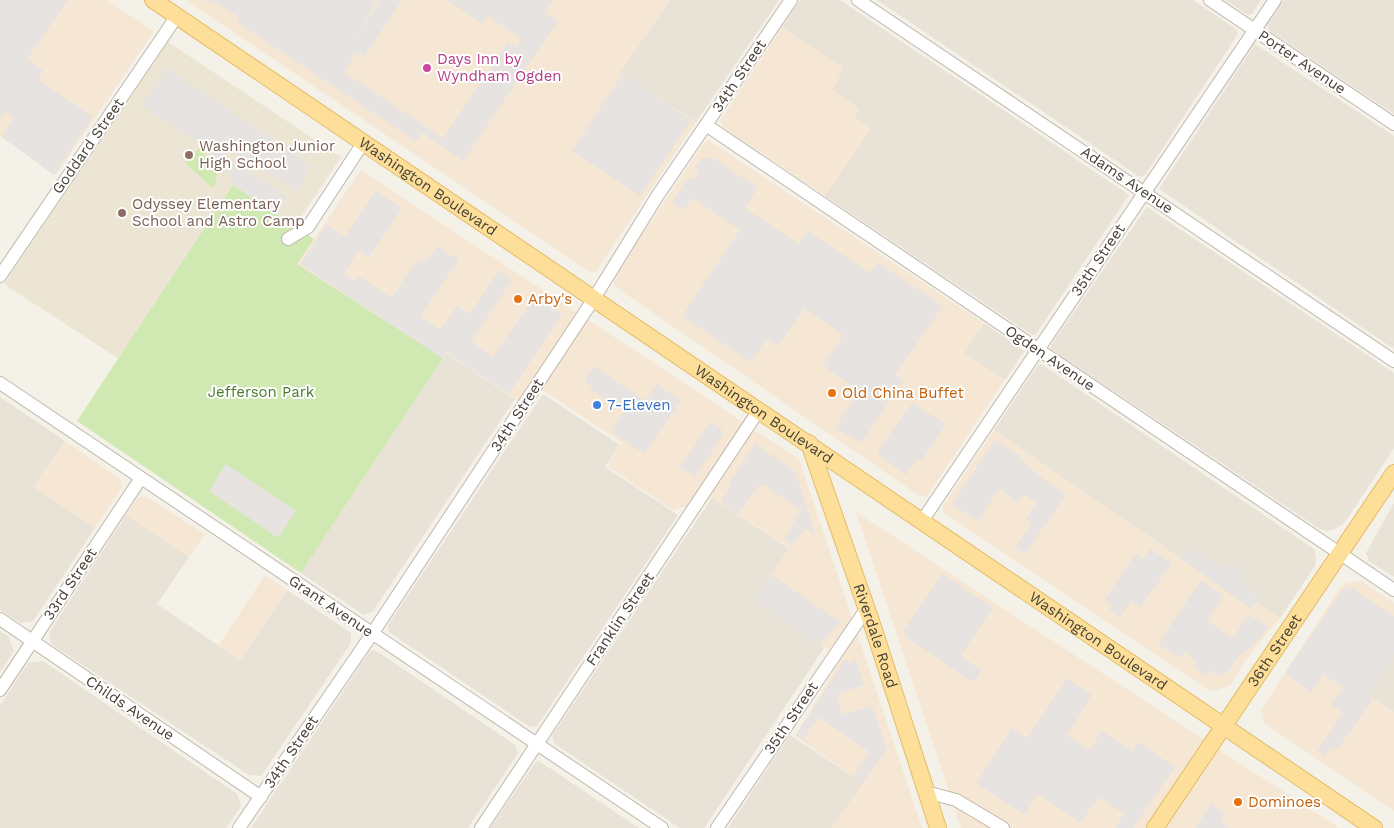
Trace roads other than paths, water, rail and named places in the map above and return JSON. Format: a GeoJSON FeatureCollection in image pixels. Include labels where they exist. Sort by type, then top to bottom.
{"type":"FeatureCollection","features":[{"type":"Feature","properties":{"kind":"main road","name":"Washington Boulevard"},"geometry":{"type":"LineString","coordinates":[[153,0],[593,300],[809,443],[1374,828]]}},
{"type":"Feature","properties":{"kind":"main road","name":"Riverdale Road"},"geometry":{"type":"LineString","coordinates":[[809,443],[866,608],[938,828]]}},
{"type":"Feature","properties":{"kind":"main road","name":"36th Street"},"geometry":{"type":"LineString","coordinates":[[1155,828],[1394,473]]}},
{"type":"Feature","properties":{"kind":"street","name":"34th Street"},"geometry":{"type":"LineString","coordinates":[[239,828],[372,634],[593,300],[658,195],[791,0]]}},
{"type":"Feature","properties":{"kind":"street","name":"Adams Avenue"},"geometry":{"type":"LineString","coordinates":[[858,0],[1394,361]]}},
{"type":"Feature","properties":{"kind":"street","name":"Porter Avenue"},"geometry":{"type":"LineString","coordinates":[[1210,0],[1394,124]]}},
{"type":"Feature","properties":{"kind":"street","name":"35th Street"},"geometry":{"type":"LineString","coordinates":[[922,521],[1275,0]]}},
{"type":"Feature","properties":{"kind":"street","name":"Goddard Street"},"geometry":{"type":"LineString","coordinates":[[0,276],[177,16]]}},
{"type":"Feature","properties":{"kind":"street","name":"Ogden Avenue"},"geometry":{"type":"LineString","coordinates":[[706,125],[1394,590]]}},
{"type":"Feature","properties":{"kind":"street"},"geometry":{"type":"LineString","coordinates":[[288,239],[308,226],[363,144]]}},
{"type":"Feature","properties":{"kind":"street","name":"Grant Avenue"},"geometry":{"type":"LineString","coordinates":[[0,383],[662,828]]}},
{"type":"Feature","properties":{"kind":"street","name":"Franklin Street"},"geometry":{"type":"LineString","coordinates":[[481,828],[758,410]]}},
{"type":"Feature","properties":{"kind":"street","name":"33rd Street"},"geometry":{"type":"LineString","coordinates":[[0,690],[141,478]]}},
{"type":"Feature","properties":{"kind":"street","name":"35th Street"},"geometry":{"type":"LineString","coordinates":[[716,828],[866,608]]}},
{"type":"Feature","properties":{"kind":"street","name":"Childs Avenue"},"geometry":{"type":"LineString","coordinates":[[0,619],[261,797]]}},
{"type":"Feature","properties":{"kind":"street"},"geometry":{"type":"LineString","coordinates":[[926,792],[956,800],[1003,828]]}},
{"type":"Feature","properties":{"kind":"place","name":"Days Inn by Wyndham Ogden"},"geometry":{"type":"Point","coordinates":[427,68]}},
{"type":"Feature","properties":{"kind":"place","name":"Washington Junior High School"},"geometry":{"type":"Point","coordinates":[189,155]}},
{"type":"Feature","properties":{"kind":"place","name":"Odyssey Elementary School and Astro Camp"},"geometry":{"type":"Point","coordinates":[122,213]}},
{"type":"Feature","properties":{"kind":"place","name":"Arby's"},"geometry":{"type":"Point","coordinates":[518,299]}},
{"type":"Feature","properties":{"kind":"place","name":"Old China Buffet"},"geometry":{"type":"Point","coordinates":[832,393]}},
{"type":"Feature","properties":{"kind":"place","name":"7-Eleven"},"geometry":{"type":"Point","coordinates":[597,405]}},
{"type":"Feature","properties":{"kind":"place","name":"Dominoes"},"geometry":{"type":"Point","coordinates":[1238,802]}},
{"type":"Feature","properties":{"kind":"park label","name":"Jefferson Park"},"geometry":{"type":"Point","coordinates":[261,392]}}]}
